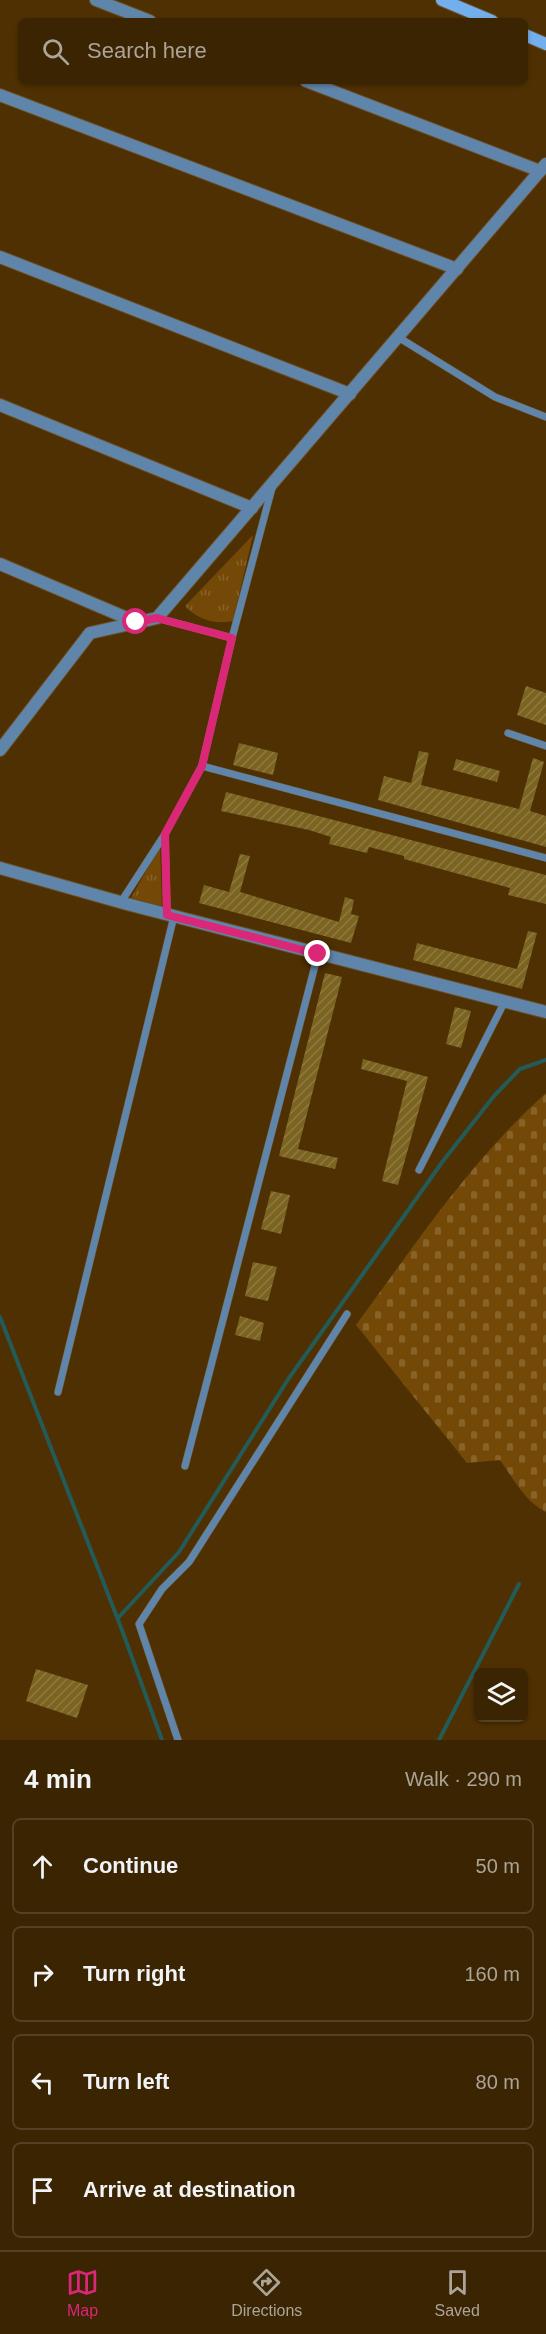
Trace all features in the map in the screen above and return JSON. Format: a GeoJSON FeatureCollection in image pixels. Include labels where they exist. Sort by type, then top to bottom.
{"type":"FeatureCollection","features":[{"type":"Feature","properties":{"kind":"main road"},"geometry":{"type":"LineString","coordinates":[[442,0],[485,18]]}},
{"type":"Feature","properties":{"kind":"main road"},"geometry":{"type":"LineString","coordinates":[[528,36],[546,44]]}},
{"type":"Feature","properties":{"kind":"street"},"geometry":{"type":"LineString","coordinates":[[96,0],[142,18]]}},
{"type":"Feature","properties":{"kind":"street"},"geometry":{"type":"LineString","coordinates":[[0,750],[90,633],[157,618],[543,168],[314,84]]}},
{"type":"Feature","properties":{"kind":"street"},"geometry":{"type":"LineString","coordinates":[[0,95],[457,269]]}},
{"type":"Feature","properties":{"kind":"street"},"geometry":{"type":"LineString","coordinates":[[0,257],[350,394]]}},
{"type":"Feature","properties":{"kind":"street"},"geometry":{"type":"LineString","coordinates":[[0,405],[252,508]]}},
{"type":"Feature","properties":{"kind":"street"},"geometry":{"type":"LineString","coordinates":[[0,564],[136,622]]}},
{"type":"Feature","properties":{"kind":"street"},"geometry":{"type":"LineString","coordinates":[[0,868],[170,915],[546,1012]]}},
{"type":"Feature","properties":{"kind":"lane"},"geometry":{"type":"LineString","coordinates":[[398,337],[495,397],[546,417]]}},
{"type":"Feature","properties":{"kind":"lane"},"geometry":{"type":"LineString","coordinates":[[121,902],[165,834],[202,766],[232,638],[274,483]]}},
{"type":"Feature","properties":{"kind":"lane"},"geometry":{"type":"LineString","coordinates":[[157,618],[232,638]]}},
{"type":"Feature","properties":{"kind":"lane"},"geometry":{"type":"LineString","coordinates":[[508,733],[546,746]]}},
{"type":"Feature","properties":{"kind":"lane"},"geometry":{"type":"LineString","coordinates":[[202,766],[546,858]]}},
{"type":"Feature","properties":{"kind":"lane"},"geometry":{"type":"LineString","coordinates":[[58,1392],[170,915],[165,834]]}},
{"type":"Feature","properties":{"kind":"lane"},"geometry":{"type":"LineString","coordinates":[[185,1466],[318,954]]}},
{"type":"Feature","properties":{"kind":"lane"},"geometry":{"type":"LineString","coordinates":[[419,1170],[505,1002]]}},
{"type":"Feature","properties":{"kind":"lane"},"geometry":{"type":"LineString","coordinates":[[178,1740],[139,1624],[162,1589],[189,1562],[347,1314]]}},
{"type":"Feature","properties":{"kind":"green space"},"geometry":{"type":"Polygon","coordinates":[[[253,535],[233,621],[213,621],[201,618],[190,611],[185,606],[253,535]]]}},
{"type":"Feature","properties":{"kind":"green space"},"geometry":{"type":"Polygon","coordinates":[[[160,846],[162,906],[131,898],[160,846]]]}},
{"type":"Feature","properties":{"kind":"green space"},"geometry":{"type":"Polygon","coordinates":[[[546,1093],[546,1512],[526,1496],[500,1460],[467,1463],[356,1325],[468,1175],[493,1146],[546,1093]]]}},
{"type":"Feature","properties":{"kind":"building"},"geometry":{"type":"Polygon","coordinates":[[[526,686],[546,693],[546,725],[517,715],[526,686]]]}},
{"type":"Feature","properties":{"kind":"building"},"geometry":{"type":"Polygon","coordinates":[[[239,743],[278,753],[273,775],[233,765],[239,743]]]}},
{"type":"Feature","properties":{"kind":"building"},"geometry":{"type":"Polygon","coordinates":[[[419,751],[429,753],[421,785],[519,809],[533,758],[544,762],[530,811],[546,816],[546,847],[378,800],[384,776],[411,783],[419,751]]]}},
{"type":"Feature","properties":{"kind":"building"},"geometry":{"type":"Polygon","coordinates":[[[456,759],[500,771],[497,782],[453,770],[456,759]]]}},
{"type":"Feature","properties":{"kind":"building"},"geometry":{"type":"Polygon","coordinates":[[[226,792],[546,875],[546,904],[508,895],[510,888],[404,859],[404,856],[369,847],[367,853],[329,844],[331,837],[309,830],[221,811],[226,792]]]}},
{"type":"Feature","properties":{"kind":"building"},"geometry":{"type":"Polygon","coordinates":[[[240,854],[250,856],[240,892],[339,922],[345,897],[354,900],[351,914],[359,916],[351,943],[199,903],[204,885],[229,892],[240,854]]]}},
{"type":"Feature","properties":{"kind":"building"},"geometry":{"type":"Polygon","coordinates":[[[528,931],[537,933],[522,989],[413,960],[417,943],[517,969],[528,931]]]}},
{"type":"Feature","properties":{"kind":"building"},"geometry":{"type":"Polygon","coordinates":[[[325,973],[342,977],[298,1149],[338,1158],[335,1169],[279,1156],[325,973]]]}},
{"type":"Feature","properties":{"kind":"building"},"geometry":{"type":"Polygon","coordinates":[[[455,1007],[471,1011],[461,1048],[446,1044],[455,1007]]]}},
{"type":"Feature","properties":{"kind":"building"},"geometry":{"type":"Polygon","coordinates":[[[363,1059],[428,1077],[398,1185],[382,1181],[407,1081],[361,1069],[363,1059]]]}},
{"type":"Feature","properties":{"kind":"building"},"geometry":{"type":"Polygon","coordinates":[[[271,1191],[290,1195],[281,1234],[261,1229],[271,1191]]]}},
{"type":"Feature","properties":{"kind":"building"},"geometry":{"type":"Polygon","coordinates":[[[253,1262],[277,1267],[268,1301],[245,1296],[253,1262]]]}},
{"type":"Feature","properties":{"kind":"building"},"geometry":{"type":"Polygon","coordinates":[[[240,1316],[264,1323],[260,1341],[235,1335],[240,1316]]]}},
{"type":"Feature","properties":{"kind":"building"},"geometry":{"type":"Polygon","coordinates":[[[36,1669],[88,1685],[77,1718],[26,1701],[36,1669]]]}},
{"type":"Feature","properties":{"kind":"waterway"},"geometry":{"type":"LineString","coordinates":[[118,1618],[179,1552],[289,1378],[443,1161],[494,1096],[520,1069],[546,1060]]}},
{"type":"Feature","properties":{"kind":"waterway"},"geometry":{"type":"LineString","coordinates":[[0,1317],[122,1630],[162,1740]]}},
{"type":"Feature","properties":{"kind":"waterway"},"geometry":{"type":"LineString","coordinates":[[439,1740],[519,1584]]}},
{"type":"Feature","properties":{"kind":"route"},"geometry":{"type":"LineString","coordinates":[[136,622],[157,618],[232,638],[202,766],[165,834],[167,915],[318,954]]}}]}
